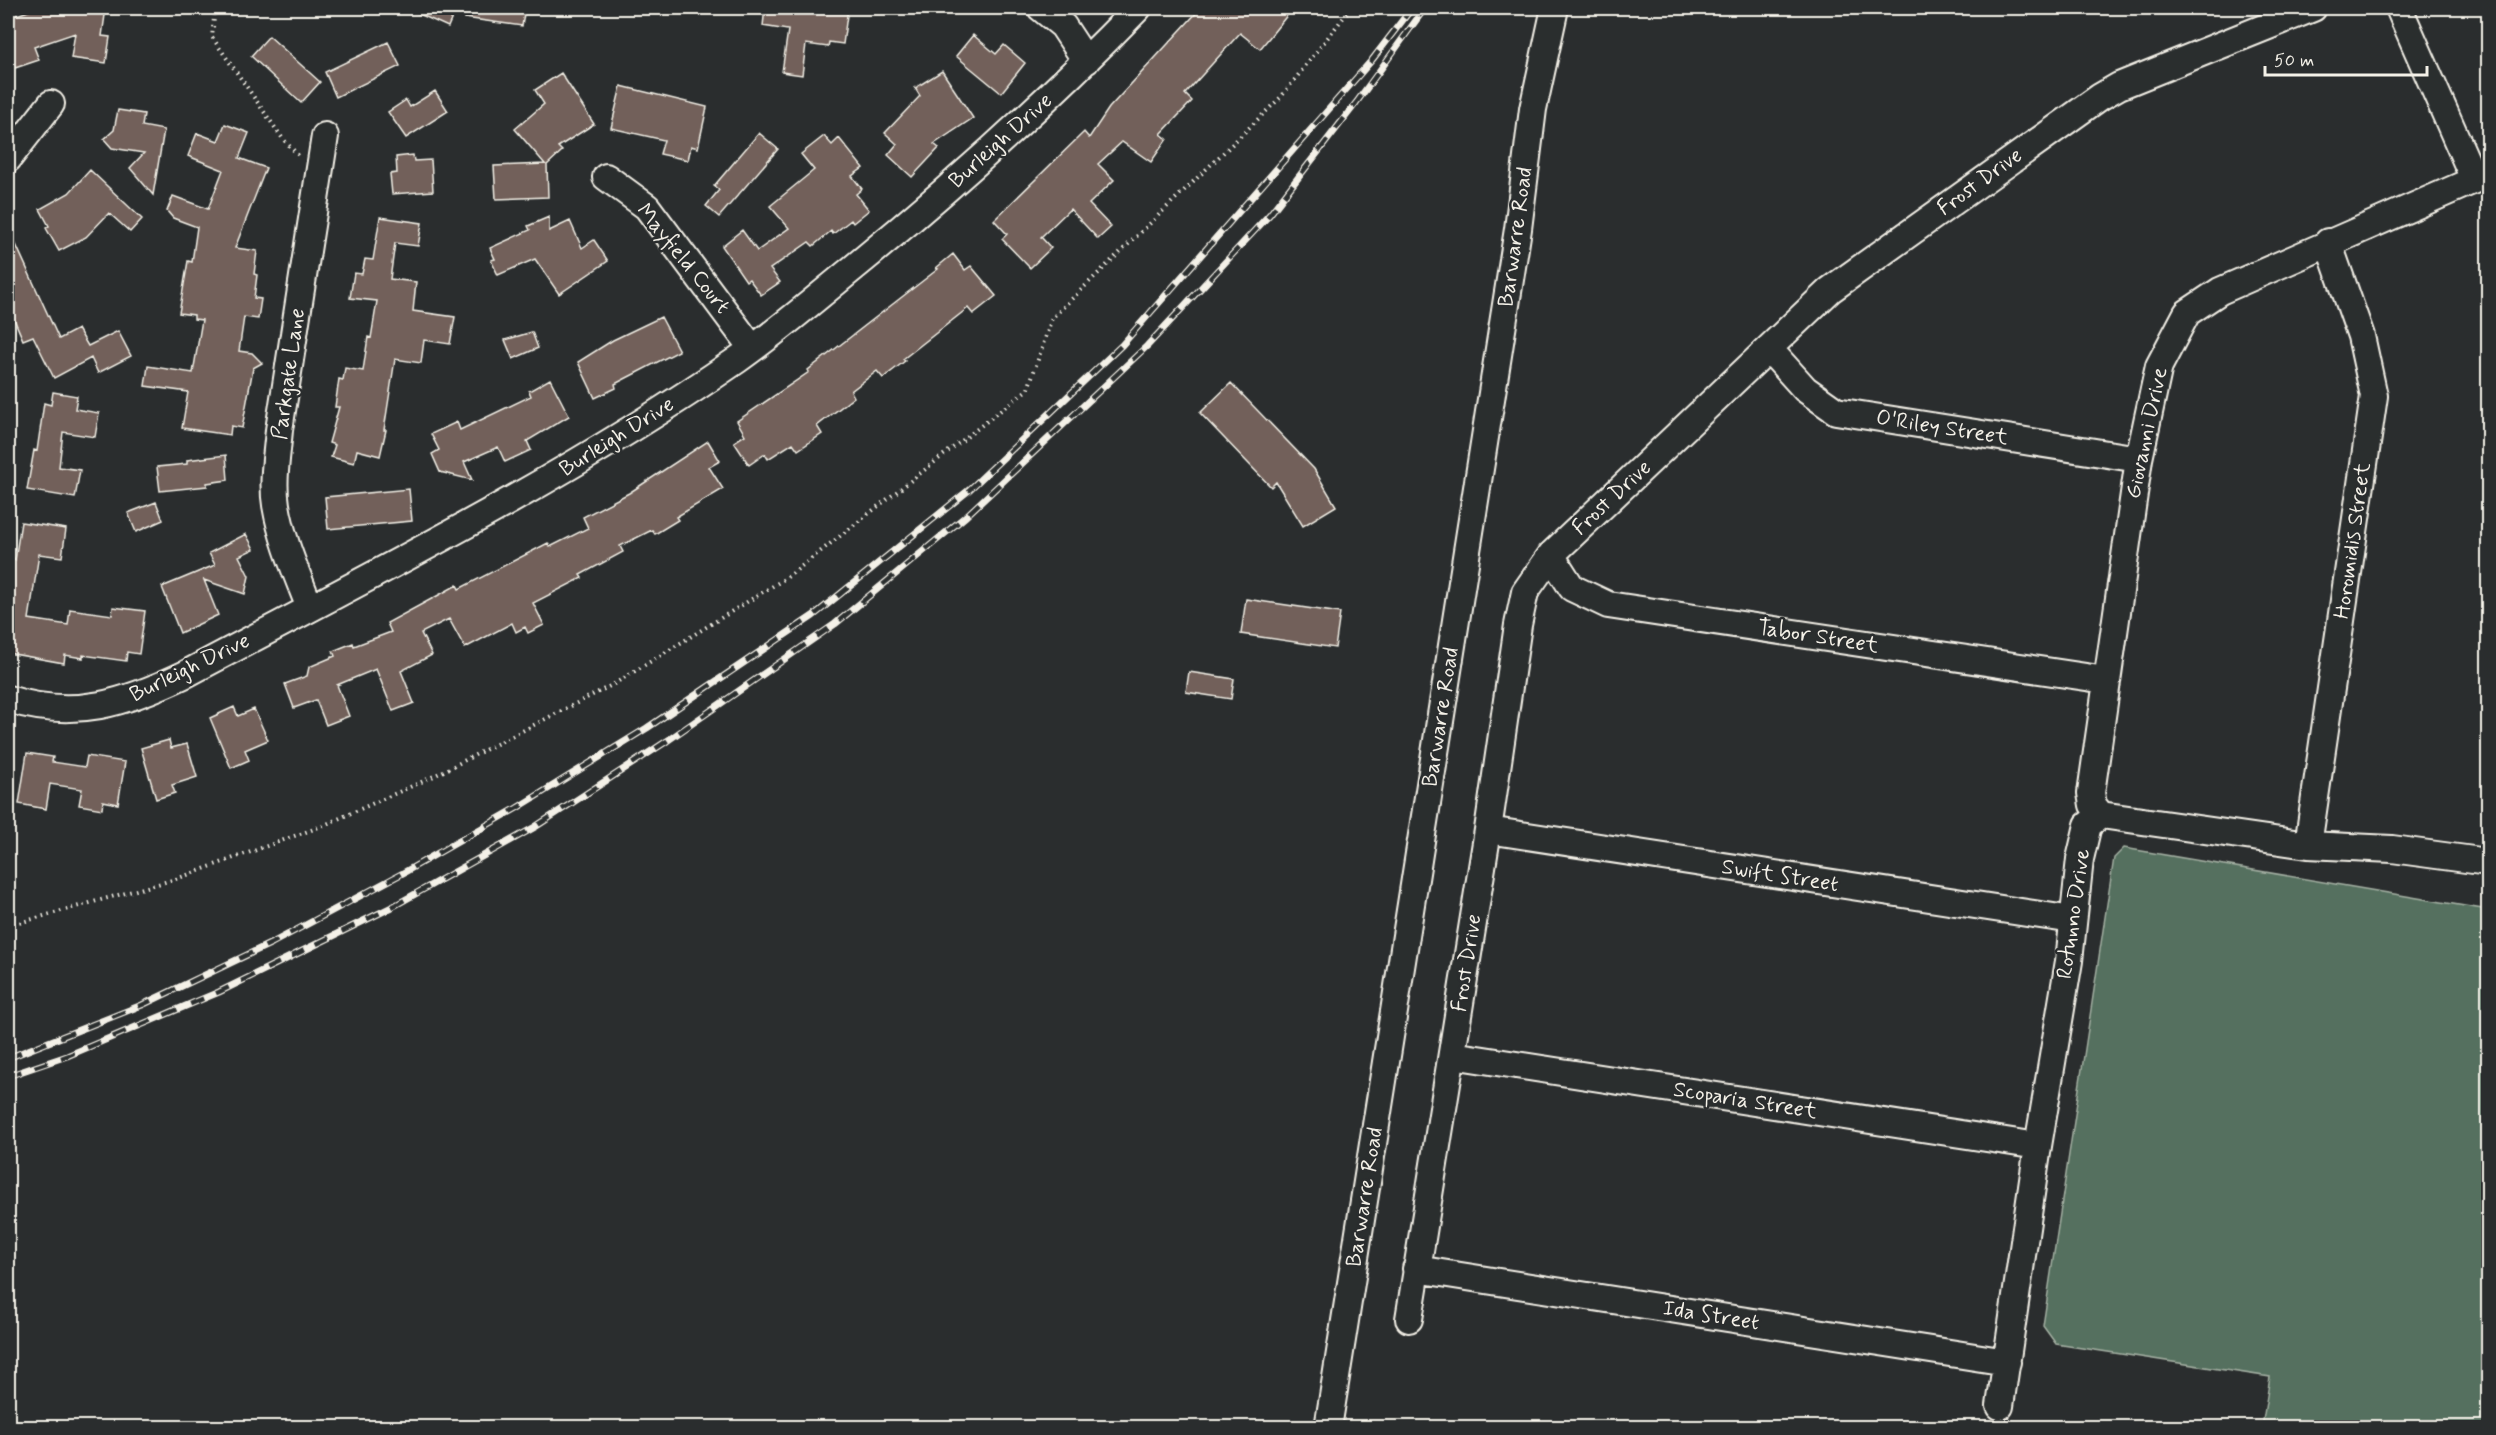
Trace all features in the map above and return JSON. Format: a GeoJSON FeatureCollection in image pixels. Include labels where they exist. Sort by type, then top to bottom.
{"type":"FeatureCollection","features":[{"type":"Feature","properties":{"kind":"street"},"geometry":{"type":"LineString","coordinates":[[1041,8],[1063,26],[1086,62]]}},
{"type":"Feature","properties":{"kind":"street","name":"Burleigh Drive"},"geometry":{"type":"LineString","coordinates":[[8,699],[47,707],[77,707],[112,704],[143,694],[310,608],[543,483],[671,404],[752,348],[935,201],[1086,62],[1138,8]]}},
{"type":"Feature","properties":{"kind":"street","name":"Barwarre Road"},"geometry":{"type":"LineString","coordinates":[[1328,1428],[1518,229],[1533,110],[1555,8]]}},
{"type":"Feature","properties":{"kind":"street","name":"Frost Drive"},"geometry":{"type":"LineString","coordinates":[[1409,1319],[1488,830],[1516,633],[1526,592],[1551,555],[1830,290],[2100,97],[2120,86],[2313,8]]}},
{"type":"Feature","properties":{"kind":"street"},"geometry":{"type":"LineString","coordinates":[[2399,8],[2481,177]]}},
{"type":"Feature","properties":{"kind":"street"},"geometry":{"type":"LineString","coordinates":[[8,159],[51,104]]}},
{"type":"Feature","properties":{"kind":"street","name":"Parkgate Lane"},"geometry":{"type":"LineString","coordinates":[[310,608],[285,543],[276,503],[276,473],[279,430],[325,136]]}},
{"type":"Feature","properties":{"kind":"street","name":"Mayfield Court"},"geometry":{"type":"LineString","coordinates":[[606,177],[647,207],[752,348]]}},
{"type":"Feature","properties":{"kind":"street","name":"Giovanni Drive"},"geometry":{"type":"LineString","coordinates":[[2101,815],[2092,805],[2091,794],[2139,459],[2159,366],[2187,313],[2220,291],[2481,177]]}},
{"type":"Feature","properties":{"kind":"street","name":"Horomidis Street"},"geometry":{"type":"LineString","coordinates":[[2308,845],[2374,396],[2361,336],[2328,242]]}},
{"type":"Feature","properties":{"kind":"street","name":"O'Riley Street"},"geometry":{"type":"LineString","coordinates":[[1769,349],[1805,389],[1836,411],[2139,459]]}},
{"type":"Feature","properties":{"kind":"street","name":"Tabor Street"},"geometry":{"type":"LineString","coordinates":[[1551,555],[1572,588],[1608,605],[2106,680]]}},
{"type":"Feature","properties":{"kind":"street"},"geometry":{"type":"LineString","coordinates":[[2101,815],[2308,845],[2392,849],[2488,862]]}},
{"type":"Feature","properties":{"kind":"street","name":"Rotunno Drive"},"geometry":{"type":"LineString","coordinates":[[2000,1406],[2038,1146],[2069,961],[2080,860],[2088,825],[2101,815]]}},
{"type":"Feature","properties":{"kind":"street","name":"Swift Street"},"geometry":{"type":"LineString","coordinates":[[1488,830],[1788,878],[2073,920]]}},
{"type":"Feature","properties":{"kind":"street","name":"Scoparia Street"},"geometry":{"type":"LineString","coordinates":[[1452,1055],[2038,1146]]}},
{"type":"Feature","properties":{"kind":"street","name":"Ida Street"},"geometry":{"type":"LineString","coordinates":[[1416,1269],[2007,1362]]}},
{"type":"Feature","properties":{"kind":"path"},"geometry":{"type":"LineString","coordinates":[[215,8],[212,37],[283,139],[319,178]]}},
{"type":"Feature","properties":{"kind":"path"},"geometry":{"type":"LineString","coordinates":[[8,926],[179,878],[322,826],[428,780],[614,684],[789,576],[1028,389],[1052,318],[1281,97],[1351,8]]}},
{"type":"Feature","properties":{"kind":"green space"},"geometry":{"type":"Polygon","coordinates":[[[2124,848],[2488,910],[2488,1427],[2262,1427],[2270,1377],[2056,1344],[2043,1326],[2114,858],[2124,848]]]}},
{"type":"Feature","properties":{"kind":"building"},"geometry":{"type":"Polygon","coordinates":[[[37,8],[106,8],[102,36],[110,37],[106,63],[71,58],[75,33],[34,47],[39,60],[15,68],[8,47],[8,18],[37,8]]]}},
{"type":"Feature","properties":{"kind":"building"},"geometry":{"type":"Polygon","coordinates":[[[406,8],[456,8],[448,27],[406,8]]]}},
{"type":"Feature","properties":{"kind":"building"},"geometry":{"type":"Polygon","coordinates":[[[466,8],[525,8],[522,26],[465,18],[466,8]]]}},
{"type":"Feature","properties":{"kind":"building"},"geometry":{"type":"Polygon","coordinates":[[[765,8],[848,8],[843,44],[829,42],[828,47],[806,44],[802,75],[782,72],[788,30],[763,26],[765,8]]]}},
{"type":"Feature","properties":{"kind":"building"},"geometry":{"type":"Polygon","coordinates":[[[1201,8],[1293,8],[1260,49],[1240,33],[1185,94],[1192,101],[1161,134],[1167,139],[1151,162],[1122,142],[1098,164],[1114,180],[1089,204],[1111,227],[1098,239],[1070,209],[1041,237],[1051,248],[1030,268],[1002,239],[1007,234],[994,220],[1084,132],[1089,138],[1109,108],[1201,8]]]}},
{"type":"Feature","properties":{"kind":"building"},"geometry":{"type":"Polygon","coordinates":[[[973,35],[996,54],[1004,45],[1025,63],[1001,93],[956,56],[973,35]]]}},
{"type":"Feature","properties":{"kind":"building"},"geometry":{"type":"Polygon","coordinates":[[[269,36],[320,82],[301,103],[251,56],[269,36]]]}},
{"type":"Feature","properties":{"kind":"building"},"geometry":{"type":"Polygon","coordinates":[[[388,42],[400,66],[336,97],[325,72],[388,42]]]}},
{"type":"Feature","properties":{"kind":"building"},"geometry":{"type":"Polygon","coordinates":[[[942,71],[973,118],[934,144],[939,148],[912,177],[888,155],[897,144],[885,133],[920,96],[915,88],[942,71]]]}},
{"type":"Feature","properties":{"kind":"building"},"geometry":{"type":"Polygon","coordinates":[[[561,73],[594,124],[558,147],[562,151],[547,165],[548,197],[496,199],[494,166],[545,164],[515,129],[544,104],[535,90],[561,73]]]}},
{"type":"Feature","properties":{"kind":"building"},"geometry":{"type":"Polygon","coordinates":[[[621,86],[707,107],[698,148],[691,146],[688,160],[660,154],[664,140],[611,128],[621,86]]]}},
{"type":"Feature","properties":{"kind":"building"},"geometry":{"type":"Polygon","coordinates":[[[435,91],[448,111],[406,138],[388,112],[406,100],[410,107],[435,91]]]}},
{"type":"Feature","properties":{"kind":"building"},"geometry":{"type":"Polygon","coordinates":[[[118,110],[144,114],[142,126],[164,130],[153,195],[130,168],[144,153],[112,148],[104,139],[114,130],[118,110]]]}},
{"type":"Feature","properties":{"kind":"building"},"geometry":{"type":"Polygon","coordinates":[[[225,124],[249,133],[239,158],[266,168],[235,248],[257,251],[254,298],[261,299],[258,319],[244,317],[239,351],[252,353],[262,363],[253,368],[242,428],[231,426],[230,435],[182,428],[188,392],[145,386],[148,366],[193,373],[202,320],[194,319],[194,315],[179,313],[188,261],[192,262],[197,227],[173,218],[167,211],[173,196],[208,209],[223,170],[188,156],[197,133],[218,141],[225,124]]]}},
{"type":"Feature","properties":{"kind":"building"},"geometry":{"type":"Polygon","coordinates":[[[759,133],[778,149],[719,217],[706,206],[719,190],[714,186],[759,133]]]}},
{"type":"Feature","properties":{"kind":"building"},"geometry":{"type":"Polygon","coordinates":[[[824,136],[832,145],[839,138],[863,168],[852,176],[862,189],[856,194],[869,210],[853,223],[851,220],[833,234],[831,231],[813,246],[809,242],[770,269],[780,282],[761,295],[749,279],[746,281],[722,246],[742,230],[757,251],[789,228],[770,206],[814,170],[801,154],[824,136]]]}},
{"type":"Feature","properties":{"kind":"building"},"geometry":{"type":"Polygon","coordinates":[[[413,155],[414,161],[431,160],[433,191],[392,194],[390,174],[397,173],[396,157],[413,155]]]}},
{"type":"Feature","properties":{"kind":"building"},"geometry":{"type":"Polygon","coordinates":[[[90,170],[142,219],[130,232],[109,213],[86,237],[59,251],[46,228],[49,226],[40,209],[69,193],[90,170]]]}},
{"type":"Feature","properties":{"kind":"building"},"geometry":{"type":"Polygon","coordinates":[[[380,217],[422,223],[418,246],[395,243],[390,279],[416,282],[413,311],[455,317],[450,344],[424,340],[421,363],[395,359],[384,430],[386,430],[380,456],[357,450],[354,463],[331,457],[335,445],[329,443],[339,407],[335,407],[339,379],[343,380],[345,368],[363,371],[368,337],[371,338],[377,301],[350,298],[354,273],[362,274],[365,259],[373,260],[380,217]]]}},
{"type":"Feature","properties":{"kind":"building"},"geometry":{"type":"Polygon","coordinates":[[[549,217],[549,231],[570,221],[582,248],[594,240],[608,261],[559,294],[535,259],[498,275],[491,260],[495,259],[490,248],[530,230],[528,226],[549,217]]]}},
{"type":"Feature","properties":{"kind":"building"},"geometry":{"type":"Polygon","coordinates":[[[8,227],[59,339],[78,329],[88,346],[118,331],[131,356],[98,373],[91,358],[54,378],[33,336],[23,340],[8,305],[8,227]]]}},
{"type":"Feature","properties":{"kind":"building"},"geometry":{"type":"Polygon","coordinates":[[[953,254],[965,270],[971,266],[996,296],[973,314],[968,308],[903,359],[905,361],[883,378],[877,371],[851,391],[854,397],[817,426],[822,434],[798,450],[793,443],[768,459],[765,454],[749,465],[734,442],[745,435],[737,421],[809,372],[808,370],[938,269],[936,268],[953,254]]]}},
{"type":"Feature","properties":{"kind":"building"},"geometry":{"type":"Polygon","coordinates":[[[661,317],[679,351],[615,384],[616,388],[595,398],[578,362],[613,340],[661,317]]]}},
{"type":"Feature","properties":{"kind":"building"},"geometry":{"type":"Polygon","coordinates":[[[532,332],[538,348],[513,359],[505,340],[532,332]]]}},
{"type":"Feature","properties":{"kind":"building"},"geometry":{"type":"Polygon","coordinates":[[[550,379],[569,416],[527,441],[531,450],[505,462],[498,447],[464,462],[472,480],[440,472],[432,454],[439,450],[431,434],[457,422],[460,430],[531,396],[529,391],[550,379]]]}},
{"type":"Feature","properties":{"kind":"building"},"geometry":{"type":"Polygon","coordinates":[[[1231,383],[1314,469],[1336,506],[1303,526],[1276,482],[1271,487],[1200,413],[1231,383]]]}},
{"type":"Feature","properties":{"kind":"building"},"geometry":{"type":"Polygon","coordinates":[[[53,392],[77,396],[75,409],[99,413],[95,437],[63,432],[59,467],[80,470],[75,498],[27,490],[34,450],[37,451],[44,403],[51,405],[53,392]]]}},
{"type":"Feature","properties":{"kind":"building"},"geometry":{"type":"Polygon","coordinates":[[[708,441],[720,461],[709,467],[723,489],[676,517],[678,520],[655,534],[652,530],[620,546],[623,552],[580,575],[582,578],[533,603],[544,625],[528,633],[525,627],[516,632],[512,623],[465,648],[449,619],[421,633],[432,655],[401,671],[414,703],[393,711],[376,669],[337,685],[349,716],[326,725],[316,700],[294,708],[285,684],[307,676],[309,667],[335,656],[333,651],[391,632],[387,623],[457,585],[459,589],[548,543],[550,547],[588,528],[583,517],[629,493],[708,441]]]}},
{"type":"Feature","properties":{"kind":"building"},"geometry":{"type":"Polygon","coordinates":[[[226,455],[228,480],[207,483],[207,486],[160,491],[157,467],[187,464],[187,460],[226,455]]]}},
{"type":"Feature","properties":{"kind":"building"},"geometry":{"type":"Polygon","coordinates":[[[409,489],[412,521],[328,529],[325,497],[409,489]]]}},
{"type":"Feature","properties":{"kind":"building"},"geometry":{"type":"Polygon","coordinates":[[[156,502],[163,520],[136,532],[128,513],[156,502]]]}},
{"type":"Feature","properties":{"kind":"building"},"geometry":{"type":"Polygon","coordinates":[[[21,522],[66,529],[62,557],[39,554],[29,619],[68,625],[70,609],[112,615],[113,607],[145,611],[139,654],[127,652],[126,661],[65,655],[64,663],[8,653],[8,558],[15,560],[21,522]]]}},
{"type":"Feature","properties":{"kind":"building"},"geometry":{"type":"Polygon","coordinates":[[[246,534],[254,549],[239,556],[249,576],[245,594],[204,580],[218,615],[180,633],[162,587],[215,565],[209,553],[246,534]]]}},
{"type":"Feature","properties":{"kind":"building"},"geometry":{"type":"Polygon","coordinates":[[[1246,599],[1340,613],[1335,648],[1241,634],[1246,599]]]}},
{"type":"Feature","properties":{"kind":"building"},"geometry":{"type":"Polygon","coordinates":[[[1189,672],[1234,679],[1231,699],[1186,692],[1189,672]]]}},
{"type":"Feature","properties":{"kind":"building"},"geometry":{"type":"Polygon","coordinates":[[[234,707],[238,716],[254,709],[268,740],[245,750],[249,760],[231,768],[210,718],[234,707]]]}},
{"type":"Feature","properties":{"kind":"building"},"geometry":{"type":"Polygon","coordinates":[[[169,740],[171,748],[187,744],[197,777],[172,785],[175,793],[156,799],[141,748],[169,740]]]}},
{"type":"Feature","properties":{"kind":"building"},"geometry":{"type":"Polygon","coordinates":[[[27,753],[53,757],[52,762],[85,767],[87,756],[125,762],[118,804],[103,801],[102,809],[79,805],[82,789],[50,784],[46,809],[19,804],[27,753]]]}},
{"type":"Feature","properties":{"kind":"railway"},"geometry":{"type":"LineString","coordinates":[[8,1058],[142,1005],[272,943],[403,873],[517,808],[647,728],[813,616],[969,490],[1122,345],[1372,60],[1412,8]]}},
{"type":"Feature","properties":{"kind":"railway"},"geometry":{"type":"LineString","coordinates":[[8,1076],[67,1056],[219,992],[392,907],[535,827],[667,741],[835,624],[966,516],[1147,346],[1270,214],[1356,103],[1425,8]]}}]}
